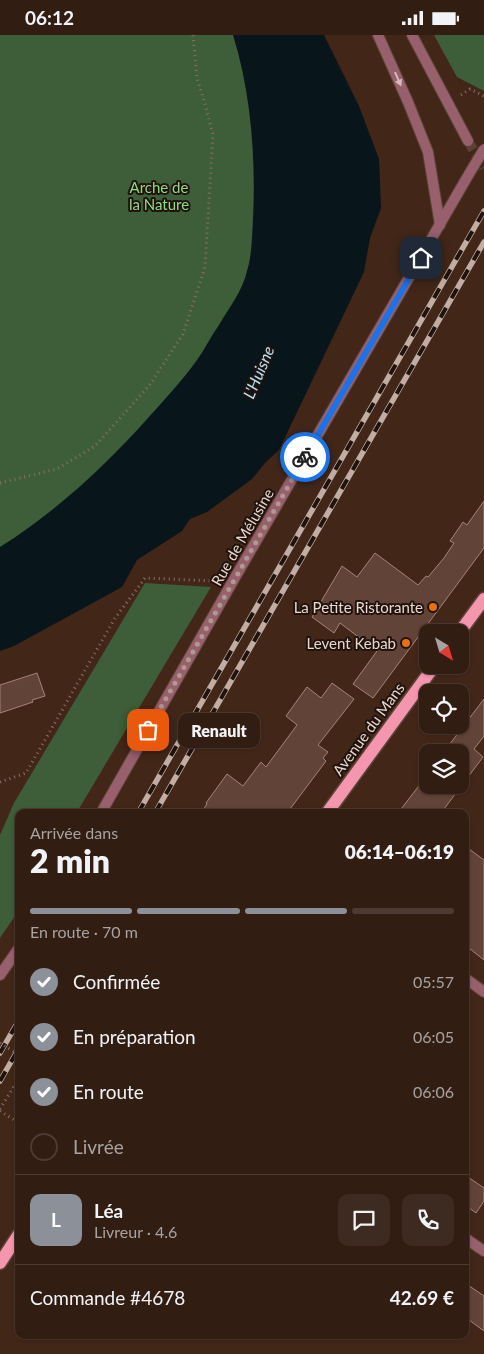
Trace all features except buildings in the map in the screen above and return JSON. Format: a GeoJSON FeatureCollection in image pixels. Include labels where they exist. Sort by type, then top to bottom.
{"type":"FeatureCollection","features":[{"type":"Feature","properties":{"kind":"main road"},"geometry":{"type":"LineString","coordinates":[[466,624],[484,599]]}},
{"type":"Feature","properties":{"kind":"main road","name":"Avenue du Mans"},"geometry":{"type":"LineString","coordinates":[[329,809],[428,674]]}},
{"type":"Feature","properties":{"kind":"main road"},"geometry":{"type":"LineString","coordinates":[[0,1263],[15,1240]]}},
{"type":"Feature","properties":{"kind":"street"},"geometry":{"type":"LineString","coordinates":[[378,35],[428,151],[440,225]]}},
{"type":"Feature","properties":{"kind":"street"},"geometry":{"type":"LineString","coordinates":[[412,35],[468,141]]}},
{"type":"Feature","properties":{"kind":"street","name":"Rue de Mélusine"},"geometry":{"type":"LineString","coordinates":[[103,809],[232,581],[484,149]]}},
{"type":"Feature","properties":{"kind":"street"},"geometry":{"type":"LineString","coordinates":[[0,975],[15,954]]}},
{"type":"Feature","properties":{"kind":"street"},"geometry":{"type":"LineString","coordinates":[[469,980],[484,992]]}},
{"type":"Feature","properties":{"kind":"street"},"geometry":{"type":"LineString","coordinates":[[469,1241],[484,1251]]}},
{"type":"Feature","properties":{"kind":"path"},"geometry":{"type":"LineString","coordinates":[[0,483],[57,469],[95,446],[149,386],[183,334],[204,267],[212,135],[197,79],[193,35]]}},
{"type":"Feature","properties":{"kind":"path"},"geometry":{"type":"LineString","coordinates":[[470,89],[484,96]]}},
{"type":"Feature","properties":{"kind":"path"},"geometry":{"type":"LineString","coordinates":[[0,782],[26,773],[115,618],[145,578],[232,581]]}},
{"type":"Feature","properties":{"kind":"path"},"geometry":{"type":"LineString","coordinates":[[0,1043],[15,1052]]}},
{"type":"Feature","properties":{"kind":"path"},"geometry":{"type":"LineString","coordinates":[[15,1085],[0,1110],[15,1120]]}},
{"type":"Feature","properties":{"kind":"green space","name":"Arche de la Nature"},"geometry":{"type":"Polygon","coordinates":[[[0,35],[287,35],[318,228],[0,608],[0,35]]]}},
{"type":"Feature","properties":{"kind":"green space"},"geometry":{"type":"Polygon","coordinates":[[[434,35],[484,35],[484,91],[457,77],[434,35]]]}},
{"type":"Feature","properties":{"kind":"green space"},"geometry":{"type":"Polygon","coordinates":[[[145,583],[211,587],[79,809],[15,809],[15,916],[0,938],[0,835],[14,803],[145,583]]]}},
{"type":"Feature","properties":{"kind":"water","name":"L'Huisne"},"geometry":{"type":"Polygon","coordinates":[[[233,35],[324,35],[359,106],[379,159],[381,208],[370,238],[364,272],[279,450],[252,479],[207,512],[190,519],[182,531],[137,560],[122,587],[14,646],[0,651],[0,547],[41,519],[79,487],[148,418],[197,360],[235,299],[245,278],[250,259],[252,239],[254,196],[253,149],[244,80],[233,35]]]}},
{"type":"Feature","properties":{"kind":"tunnel"},"geometry":{"type":"LineString","coordinates":[[468,141],[484,168]]}},
{"type":"Feature","properties":{"kind":"railway"},"geometry":{"type":"LineString","coordinates":[[140,809],[484,211]]}},
{"type":"Feature","properties":{"kind":"railway"},"geometry":{"type":"LineString","coordinates":[[157,809],[484,242]]}},
{"type":"Feature","properties":{"kind":"railway"},"geometry":{"type":"LineString","coordinates":[[0,1053],[15,1027]]}},
{"type":"Feature","properties":{"kind":"railway"},"geometry":{"type":"LineString","coordinates":[[0,1081],[15,1055]]}},
{"type":"Feature","properties":{"kind":"way so far"},"geometry":{"type":"LineString","coordinates":[[148,730],[305,457]]}},
{"type":"Feature","properties":{"kind":"place","name":"La Petite Ristorante"},"geometry":{"type":"Point","coordinates":[433,607]}},
{"type":"Feature","properties":{"kind":"place","name":"Levent Kebab"},"geometry":{"type":"Point","coordinates":[406,643]}},
{"type":"Feature","properties":{"kind":"place","name":"Renault"},"geometry":{"type":"Point","coordinates":[148,730]}},
{"type":"Feature","properties":{"kind":"route"},"geometry":{"type":"LineString","coordinates":[[305,457],[421,258]]}}]}
